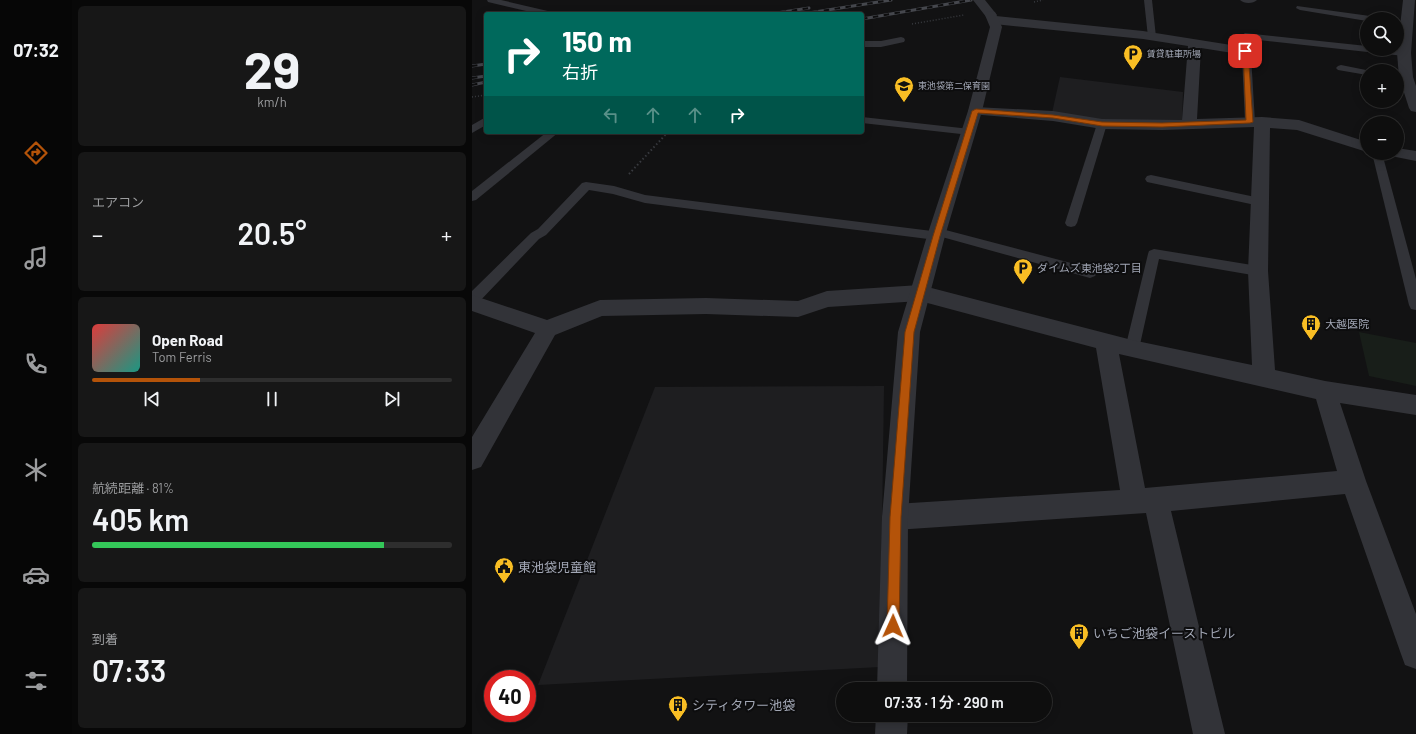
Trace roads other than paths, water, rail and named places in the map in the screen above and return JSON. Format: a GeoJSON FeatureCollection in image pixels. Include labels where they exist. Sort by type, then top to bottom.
{"type":"FeatureCollection","features":[{"type":"Feature","properties":{"kind":"street"},"geometry":{"type":"LineString","coordinates":[[1404,20],[1411,4]]}},
{"type":"Feature","properties":{"kind":"street"},"geometry":{"type":"LineString","coordinates":[[987,10],[1245,51]]}},
{"type":"Feature","properties":{"kind":"street"},"geometry":{"type":"LineString","coordinates":[[892,682],[895,517],[909,332],[937,234],[976,111],[996,26],[987,10]]}},
{"type":"Feature","properties":{"kind":"street"},"geometry":{"type":"LineString","coordinates":[[1404,31],[1410,53],[1404,70]]}},
{"type":"Feature","properties":{"kind":"street"},"geometry":{"type":"LineString","coordinates":[[1189,124],[1195,44]]}},
{"type":"Feature","properties":{"kind":"street"},"geometry":{"type":"LineString","coordinates":[[1404,80],[1416,106]]}},
{"type":"Feature","properties":{"kind":"street"},"geometry":{"type":"LineString","coordinates":[[976,111],[1053,116],[1102,124],[1256,122],[1299,125],[1360,145]]}},
{"type":"Feature","properties":{"kind":"street"},"geometry":{"type":"LineString","coordinates":[[1256,122],[1260,202],[1258,271],[1264,377]]}},
{"type":"Feature","properties":{"kind":"street"},"geometry":{"type":"LineString","coordinates":[[1404,154],[1416,156]]}},
{"type":"Feature","properties":{"kind":"street"},"geometry":{"type":"LineString","coordinates":[[473,454],[548,330],[600,308],[706,306],[798,309],[827,299],[920,293],[1132,349],[1325,391],[1416,405]]}},
{"type":"Feature","properties":{"kind":"street"},"geometry":{"type":"LineString","coordinates":[[472,302],[548,330]]}},
{"type":"Feature","properties":{"kind":"street"},"geometry":{"type":"LineString","coordinates":[[1106,343],[1145,500],[1209,734]]}},
{"type":"Feature","properties":{"kind":"street"},"geometry":{"type":"LineString","coordinates":[[1325,391],[1353,481],[1416,654]]}},
{"type":"Feature","properties":{"kind":"street"},"geometry":{"type":"LineString","coordinates":[[895,517],[1145,500],[1353,481]]}},
{"type":"Feature","properties":{"kind":"street"},"geometry":{"type":"LineString","coordinates":[[891,734],[892,722]]}},
{"type":"Feature","properties":{"kind":"lane"},"geometry":{"type":"LineString","coordinates":[[491,0],[541,12]]}},
{"type":"Feature","properties":{"kind":"lane"},"geometry":{"type":"LineString","coordinates":[[1148,0],[1152,37]]}},
{"type":"Feature","properties":{"kind":"lane"},"geometry":{"type":"LineString","coordinates":[[1244,0],[1253,0]]}},
{"type":"Feature","properties":{"kind":"lane"},"geometry":{"type":"LineString","coordinates":[[1300,8],[1360,17]]}},
{"type":"Feature","properties":{"kind":"lane"},"geometry":{"type":"LineString","coordinates":[[1256,122],[1245,51],[1245,36],[1360,48]]}},
{"type":"Feature","properties":{"kind":"lane"},"geometry":{"type":"LineString","coordinates":[[864,44],[881,44],[901,40]]}},
{"type":"Feature","properties":{"kind":"lane"},"geometry":{"type":"LineString","coordinates":[[1341,68],[1360,71]]}},
{"type":"Feature","properties":{"kind":"lane"},"geometry":{"type":"LineString","coordinates":[[864,120],[970,132]]}},
{"type":"Feature","properties":{"kind":"lane"},"geometry":{"type":"LineString","coordinates":[[472,130],[484,121]]}},
{"type":"Feature","properties":{"kind":"lane"},"geometry":{"type":"LineString","coordinates":[[1071,223],[1102,124]]}},
{"type":"Feature","properties":{"kind":"lane"},"geometry":{"type":"LineString","coordinates":[[472,197],[551,134]]}},
{"type":"Feature","properties":{"kind":"lane"},"geometry":{"type":"LineString","coordinates":[[1380,160],[1416,305]]}},
{"type":"Feature","properties":{"kind":"lane"},"geometry":{"type":"LineString","coordinates":[[1151,179],[1260,202]]}},
{"type":"Feature","properties":{"kind":"lane"},"geometry":{"type":"LineString","coordinates":[[472,302],[535,236],[542,232],[586,186],[614,190],[645,199],[748,214],[937,234],[1090,272]]}},
{"type":"Feature","properties":{"kind":"lane"},"geometry":{"type":"LineString","coordinates":[[1132,349],[1154,254],[1258,271]]}},
{"type":"Feature","properties":{"kind":"railway"},"geometry":{"type":"LineString","coordinates":[[815,12],[891,0]]}},
{"type":"Feature","properties":{"kind":"railway"},"geometry":{"type":"LineString","coordinates":[[864,19],[971,0]]}},
{"type":"Feature","properties":{"kind":"railway"},"geometry":{"type":"LineString","coordinates":[[783,12],[809,8]]}},
{"type":"Feature","properties":{"kind":"railway"},"geometry":{"type":"LineString","coordinates":[[472,66],[484,64]]}},
{"type":"Feature","properties":{"kind":"railway"},"geometry":{"type":"LineString","coordinates":[[472,78],[484,76]]}},
{"type":"Feature","properties":{"kind":"railway"},"geometry":{"type":"LineString","coordinates":[[472,85],[484,82]]}},
{"type":"Feature","properties":{"kind":"place","name":"賃貸駐車所場"},"geometry":{"type":"Point","coordinates":[1133,71]}},
{"type":"Feature","properties":{"kind":"place","name":"東池袋第二保育園"},"geometry":{"type":"Point","coordinates":[904,103]}},
{"type":"Feature","properties":{"kind":"place","name":"ダイムズ東池袋2丁目"},"geometry":{"type":"Point","coordinates":[1023,285]}},
{"type":"Feature","properties":{"kind":"place","name":"大越医院"},"geometry":{"type":"Point","coordinates":[1311,341]}},
{"type":"Feature","properties":{"kind":"place","name":"東池袋児童館"},"geometry":{"type":"Point","coordinates":[504,584]}},
{"type":"Feature","properties":{"kind":"place","name":"いちご池袋イーストビル"},"geometry":{"type":"Point","coordinates":[1079,650]}},
{"type":"Feature","properties":{"kind":"place","name":"シティタワー池袋"},"geometry":{"type":"Point","coordinates":[678,722]}}]}
